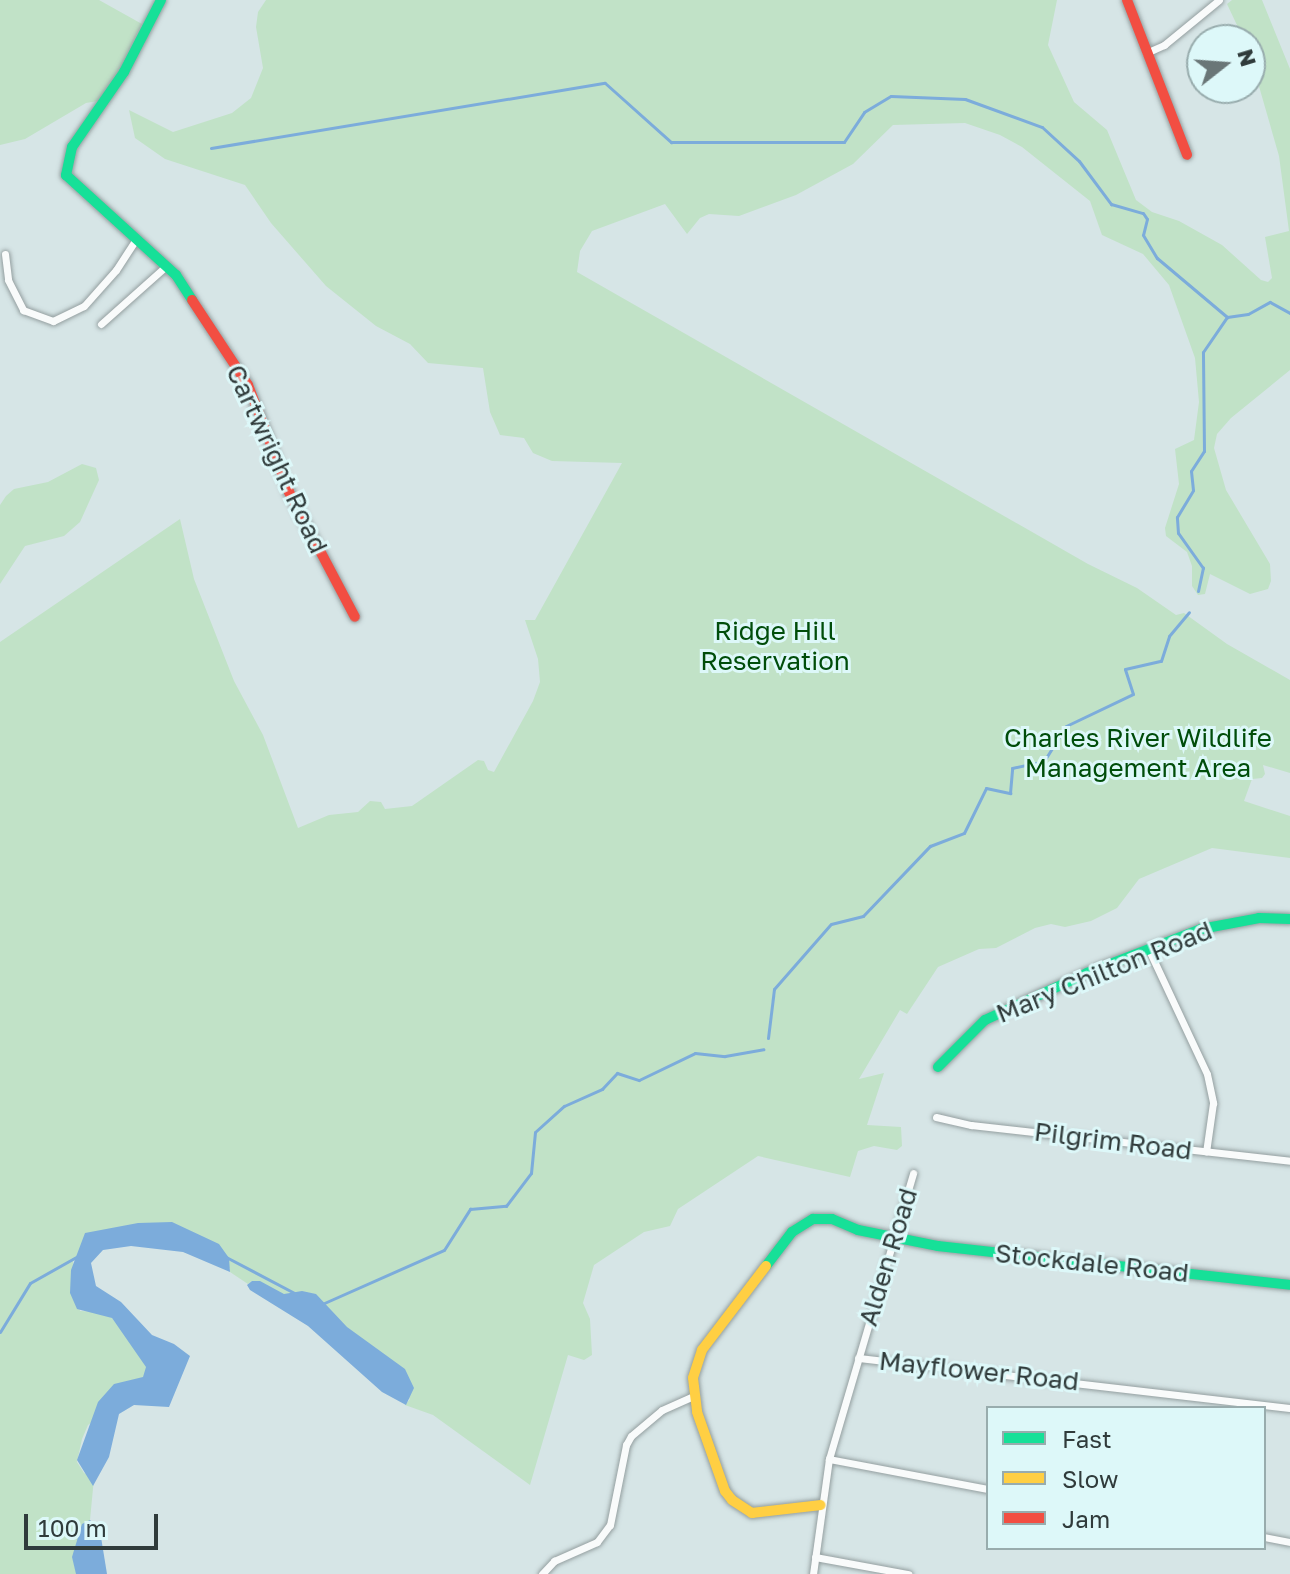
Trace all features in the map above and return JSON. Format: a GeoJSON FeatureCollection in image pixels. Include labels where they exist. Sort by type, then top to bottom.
{"type":"FeatureCollection","features":[{"type":"Feature","properties":{"kind":"street"},"geometry":{"type":"LineString","coordinates":[[1127,0],[1187,155]]}},
{"type":"Feature","properties":{"kind":"street"},"geometry":{"type":"LineString","coordinates":[[1146,53],[1164,45],[1219,0]]}},
{"type":"Feature","properties":{"kind":"street","name":"Cartwright Road"},"geometry":{"type":"LineString","coordinates":[[158,1],[130,62],[67,160],[66,175],[176,275],[248,385],[289,492],[355,617]]}},
{"type":"Feature","properties":{"kind":"street"},"geometry":{"type":"LineString","coordinates":[[5,254],[8,280],[23,310],[53,321],[84,306],[116,270],[136,239]]}},
{"type":"Feature","properties":{"kind":"street"},"geometry":{"type":"LineString","coordinates":[[101,324],[166,266]]}},
{"type":"Feature","properties":{"kind":"street","name":"Mary Chilton Road"},"geometry":{"type":"LineString","coordinates":[[938,1067],[985,1020],[1148,948],[1213,926],[1259,918],[1290,919]]}},
{"type":"Feature","properties":{"kind":"street"},"geometry":{"type":"LineString","coordinates":[[1148,948],[1207,1074],[1213,1103],[1206,1152]]}},
{"type":"Feature","properties":{"kind":"street","name":"Pilgrim Road"},"geometry":{"type":"LineString","coordinates":[[936,1117],[971,1125],[1290,1161]]}},
{"type":"Feature","properties":{"kind":"street","name":"Alden Road"},"geometry":{"type":"LineString","coordinates":[[813,1574],[829,1459],[913,1173]]}},
{"type":"Feature","properties":{"kind":"street","name":"Stockdale Road"},"geometry":{"type":"LineString","coordinates":[[694,1396],[694,1366],[702,1350],[801,1225],[813,1219],[832,1219],[858,1230],[938,1246],[1290,1285]]}},
{"type":"Feature","properties":{"kind":"street","name":"Mayflower Road"},"geometry":{"type":"LineString","coordinates":[[858,1358],[1290,1408]]}},
{"type":"Feature","properties":{"kind":"street"},"geometry":{"type":"LineString","coordinates":[[542,1574],[554,1561],[597,1542],[610,1525],[626,1445],[631,1436],[662,1410],[694,1396],[725,1491],[741,1508],[769,1514],[821,1505]]}},
{"type":"Feature","properties":{"kind":"street"},"geometry":{"type":"LineString","coordinates":[[829,1459],[986,1489]]}},
{"type":"Feature","properties":{"kind":"street"},"geometry":{"type":"LineString","coordinates":[[1266,1537],[1290,1542]]}},
{"type":"Feature","properties":{"kind":"street"},"geometry":{"type":"LineString","coordinates":[[815,1557],[908,1574]]}},
{"type":"Feature","properties":{"kind":"green space"},"geometry":{"type":"Polygon","coordinates":[[[0,0],[99,0],[142,24],[121,67],[98,101],[86,103],[25,139],[0,145],[0,0]]]}},
{"type":"Feature","properties":{"kind":"green space"},"geometry":{"type":"Polygon","coordinates":[[[266,0],[1057,0],[1048,45],[1074,102],[1107,130],[1136,200],[1152,212],[1179,221],[1222,245],[1261,280],[1268,282],[1272,278],[1265,237],[1289,231],[1279,156],[1264,104],[1266,24],[1236,24],[1227,4],[1232,0],[1262,0],[1290,69],[1290,370],[1231,418],[1217,434],[1214,448],[1226,490],[1270,564],[1268,589],[1250,594],[1210,574],[1205,594],[1198,595],[1192,586],[1192,566],[1187,552],[1166,536],[1165,528],[1179,484],[1175,449],[1194,440],[1199,402],[1195,358],[1169,285],[1143,254],[1102,235],[1090,201],[1022,147],[1000,135],[965,123],[893,125],[853,164],[796,195],[739,216],[709,214],[700,218],[687,234],[665,204],[592,231],[580,251],[577,272],[1088,564],[1137,588],[1176,615],[1184,613],[1227,644],[1290,680],[1290,773],[1263,765],[1265,774],[1262,778],[1252,779],[1244,801],[1290,816],[1290,858],[1212,848],[1139,879],[1117,908],[1091,921],[1065,927],[1051,924],[1035,928],[996,948],[979,949],[938,967],[907,1014],[900,1010],[859,1079],[884,1073],[867,1125],[901,1127],[902,1146],[897,1150],[874,1146],[858,1151],[850,1177],[758,1156],[678,1209],[670,1226],[644,1232],[594,1265],[583,1303],[590,1319],[592,1355],[584,1360],[568,1355],[530,1485],[433,1415],[405,1405],[410,1399],[252,1281],[248,1284],[230,1272],[230,1268],[138,1236],[73,1261],[80,1311],[100,1312],[112,1318],[150,1368],[148,1381],[88,1425],[82,1439],[77,1462],[84,1473],[94,1478],[90,1520],[79,1537],[79,1574],[0,1574],[0,642],[180,519],[194,579],[234,681],[263,735],[298,828],[329,815],[358,812],[370,801],[381,802],[385,809],[412,806],[478,760],[484,761],[488,770],[494,772],[533,701],[540,682],[538,659],[525,620],[535,620],[622,463],[552,461],[533,453],[524,438],[500,435],[490,412],[483,368],[428,363],[410,344],[376,326],[326,286],[271,223],[245,185],[165,159],[135,138],[129,110],[173,132],[232,113],[251,98],[263,68],[256,27],[258,12],[266,0]]]}},
{"type":"Feature","properties":{"kind":"green space"},"geometry":{"type":"Polygon","coordinates":[[[82,464],[96,468],[99,480],[80,522],[64,536],[25,546],[0,584],[0,505],[6,496],[14,489],[48,482],[82,464]]]}},
{"type":"Feature","properties":{"kind":"water"},"geometry":{"type":"Polygon","coordinates":[[[172,1222],[219,1244],[229,1258],[230,1272],[183,1252],[131,1246],[103,1250],[91,1263],[96,1286],[121,1302],[152,1335],[174,1344],[190,1356],[169,1407],[134,1405],[119,1414],[109,1457],[93,1486],[77,1460],[98,1402],[114,1384],[143,1377],[146,1367],[112,1318],[77,1309],[70,1293],[71,1270],[85,1233],[138,1223],[172,1222]]]}},
{"type":"Feature","properties":{"kind":"water"},"geometry":{"type":"Polygon","coordinates":[[[260,1281],[284,1294],[302,1291],[316,1294],[347,1327],[405,1369],[414,1388],[406,1405],[382,1392],[308,1326],[250,1290],[247,1285],[260,1281]]]}},
{"type":"Feature","properties":{"kind":"water"},"geometry":{"type":"Polygon","coordinates":[[[90,1520],[100,1531],[107,1574],[76,1574],[72,1557],[82,1524],[90,1520]]]}},
{"type":"Feature","properties":{"kind":"waterway"},"geometry":{"type":"LineString","coordinates":[[211,148],[605,83],[671,142],[844,142],[864,112],[891,96],[965,99],[1042,127],[1079,161],[1111,204],[1143,213],[1147,219],[1143,235],[1157,258],[1227,317]]}},
{"type":"Feature","properties":{"kind":"waterway"},"geometry":{"type":"LineString","coordinates":[[1198,591],[1203,568],[1178,533],[1177,517],[1193,490],[1191,471],[1204,451],[1203,352],[1227,317],[1248,314],[1270,302],[1290,313]]}},
{"type":"Feature","properties":{"kind":"waterway"},"geometry":{"type":"LineString","coordinates":[[768,1038],[774,989],[831,924],[863,916],[930,846],[964,833],[986,788],[1010,793],[1012,768],[1044,761],[1066,726],[1133,694],[1125,669],[1161,661],[1169,636],[1189,612]]}},
{"type":"Feature","properties":{"kind":"waterway"},"geometry":{"type":"LineString","coordinates":[[322,1304],[444,1250],[470,1209],[506,1206],[531,1173],[535,1132],[564,1106],[602,1089],[617,1073],[639,1080],[695,1053],[725,1056],[763,1049]]}},
{"type":"Feature","properties":{"kind":"waterway"},"geometry":{"type":"LineString","coordinates":[[0,1332],[30,1283],[78,1256]]}},
{"type":"Feature","properties":{"kind":"waterway"},"geometry":{"type":"LineString","coordinates":[[226,1257],[298,1295]]}},
{"type":"Feature","properties":{"kind":"traffic: fast"},"geometry":{"type":"LineString","coordinates":[[161,0],[124,72],[72,147],[66,175],[176,275],[192,300]]}},
{"type":"Feature","properties":{"kind":"traffic: fast"},"geometry":{"type":"LineString","coordinates":[[938,1067],[985,1020],[1087,973],[1201,929],[1259,918],[1290,919]]}},
{"type":"Feature","properties":{"kind":"traffic: fast"},"geometry":{"type":"LineString","coordinates":[[766,1266],[792,1232],[813,1219],[832,1219],[858,1230],[938,1246],[1290,1285]]}},
{"type":"Feature","properties":{"kind":"traffic: slow"},"geometry":{"type":"LineString","coordinates":[[766,1266],[702,1350],[693,1378],[697,1412],[725,1491],[732,1500],[752,1513],[821,1505]]}},
{"type":"Feature","properties":{"kind":"traffic: jam"},"geometry":{"type":"LineString","coordinates":[[1127,0],[1187,155]]}},
{"type":"Feature","properties":{"kind":"traffic: jam"},"geometry":{"type":"LineString","coordinates":[[192,300],[248,385],[289,492],[355,617]]}},
{"type":"Feature","properties":{"kind":"park label","name":"Ridge Hill Reservation"},"geometry":{"type":"Point","coordinates":[775,646]}},
{"type":"Feature","properties":{"kind":"park label","name":"Charles River Wildlife Management Area"},"geometry":{"type":"Point","coordinates":[1138,753]}}]}
